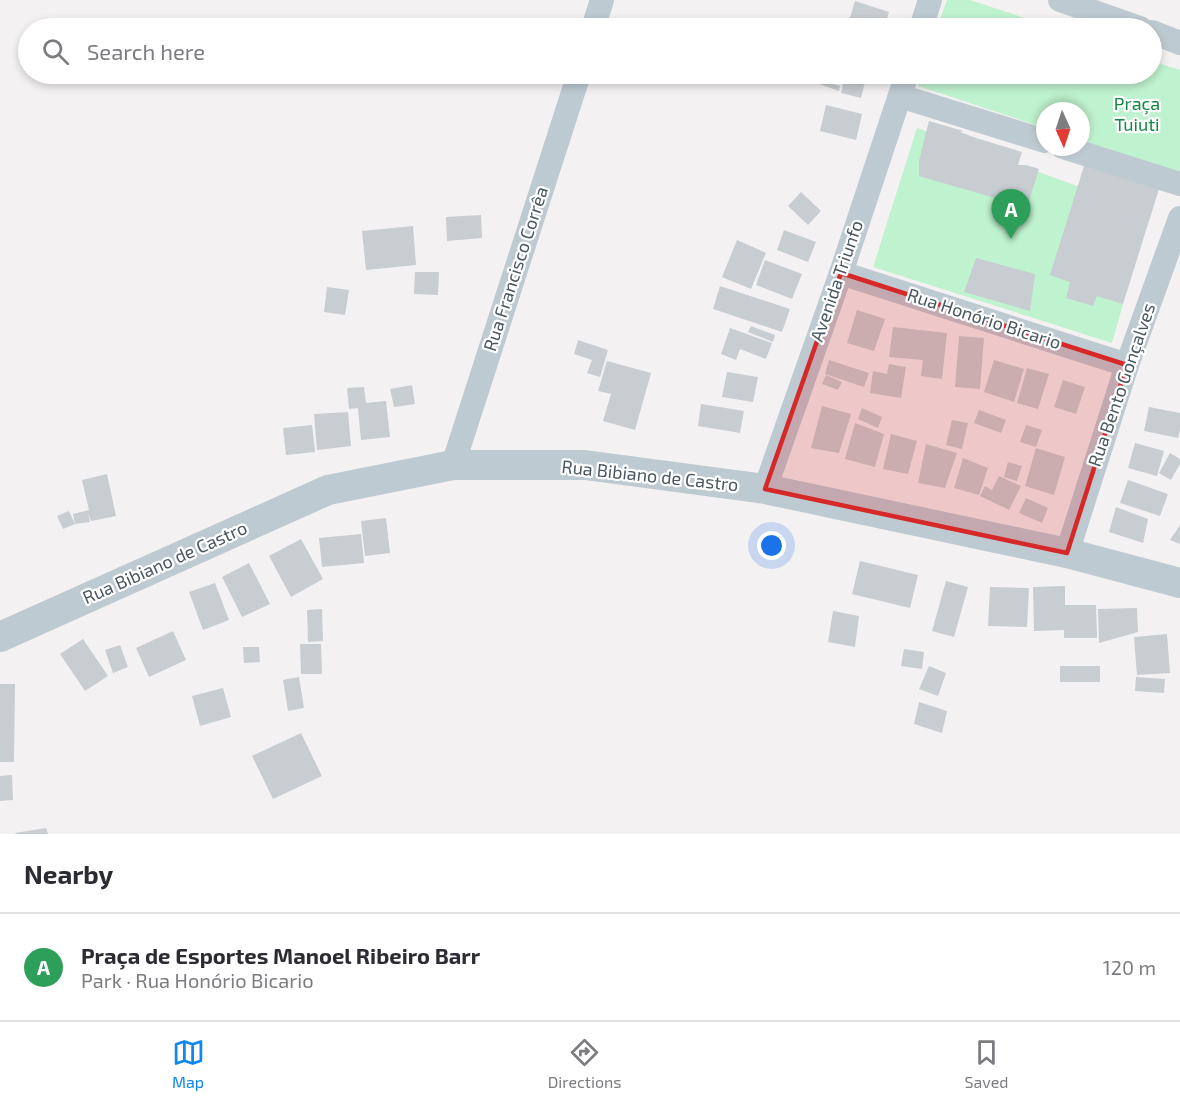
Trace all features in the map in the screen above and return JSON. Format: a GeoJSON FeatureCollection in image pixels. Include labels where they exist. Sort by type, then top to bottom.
{"type":"FeatureCollection","features":[{"type":"Feature","properties":{"kind":"street"},"geometry":{"type":"LineString","coordinates":[[596,18],[602,0]]}},
{"type":"Feature","properties":{"kind":"street"},"geometry":{"type":"LineString","coordinates":[[924,18],[930,0]]}},
{"type":"Feature","properties":{"kind":"street"},"geometry":{"type":"LineString","coordinates":[[1060,0],[1111,18]]}},
{"type":"Feature","properties":{"kind":"street"},"geometry":{"type":"LineString","coordinates":[[1162,36],[1180,42]]}},
{"type":"Feature","properties":{"kind":"street","name":"Rua Francisco Corrêa"},"geometry":{"type":"LineString","coordinates":[[453,465],[576,84]]}},
{"type":"Feature","properties":{"kind":"street"},"geometry":{"type":"LineString","coordinates":[[904,85],[1036,137]]}},
{"type":"Feature","properties":{"kind":"street","name":"Avenida Triunfo"},"geometry":{"type":"LineString","coordinates":[[765,489],[904,85]]}},
{"type":"Feature","properties":{"kind":"street"},"geometry":{"type":"LineString","coordinates":[[1090,156],[1180,184]]}},
{"type":"Feature","properties":{"kind":"street","name":"Rua Bento Gonçalves"},"geometry":{"type":"LineString","coordinates":[[1067,553],[1127,365],[1180,218]]}},
{"type":"Feature","properties":{"kind":"street","name":"Rua Honório Bicario"},"geometry":{"type":"LineString","coordinates":[[841,273],[1127,365]]}},
{"type":"Feature","properties":{"kind":"street","name":"Rua Bibiano de Castro"},"geometry":{"type":"LineString","coordinates":[[0,637],[328,490],[453,465],[585,465],[765,489],[1067,553],[1180,583]]}},
{"type":"Feature","properties":{"kind":"highlighted area"},"geometry":{"type":"Polygon","coordinates":[[[841,273],[1127,365],[1067,553],[765,489],[841,273]]]}},
{"type":"Feature","properties":{"kind":"green space"},"geometry":{"type":"Polygon","coordinates":[[[947,0],[970,0],[1025,18],[941,18],[947,0]]]}},
{"type":"Feature","properties":{"kind":"green space","name":"Praça Tuiuti"},"geometry":{"type":"Polygon","coordinates":[[[1162,64],[1180,70],[1180,173],[1090,143],[1090,102],[1036,102],[1036,125],[918,86],[919,84],[1162,84],[1162,64]]]}},
{"type":"Feature","properties":{"kind":"green space"},"geometry":{"type":"Polygon","coordinates":[[[917,128],[1149,212],[1112,343],[873,267],[917,128]]]}},
{"type":"Feature","properties":{"kind":"building"},"geometry":{"type":"Polygon","coordinates":[[[855,1],[889,12],[887,18],[850,18],[855,1]]]}},
{"type":"Feature","properties":{"kind":"building"},"geometry":{"type":"Polygon","coordinates":[[[819,84],[840,86],[839,91],[819,84]]]}},
{"type":"Feature","properties":{"kind":"building"},"geometry":{"type":"Polygon","coordinates":[[[843,84],[864,84],[861,98],[841,93],[843,84]]]}},
{"type":"Feature","properties":{"kind":"building"},"geometry":{"type":"Polygon","coordinates":[[[826,105],[862,114],[856,140],[820,131],[826,105]]]}},
{"type":"Feature","properties":{"kind":"building"},"geometry":{"type":"Polygon","coordinates":[[[929,121],[1022,152],[1018,165],[1039,169],[1029,201],[1005,201],[919,176],[919,161],[929,121]]]}},
{"type":"Feature","properties":{"kind":"building"},"geometry":{"type":"Polygon","coordinates":[[[1084,166],[1159,189],[1123,304],[1097,296],[1093,306],[1066,298],[1070,282],[1050,275],[1084,166]]]}},
{"type":"Feature","properties":{"kind":"building"},"geometry":{"type":"Polygon","coordinates":[[[801,192],[821,211],[808,225],[788,206],[801,192]]]}},
{"type":"Feature","properties":{"kind":"building"},"geometry":{"type":"Polygon","coordinates":[[[481,215],[482,238],[447,241],[446,217],[481,215]]]}},
{"type":"Feature","properties":{"kind":"building"},"geometry":{"type":"Polygon","coordinates":[[[413,226],[416,265],[366,270],[362,231],[413,226]]]}},
{"type":"Feature","properties":{"kind":"building"},"geometry":{"type":"Polygon","coordinates":[[[784,230],[816,242],[808,262],[777,250],[784,230]]]}},
{"type":"Feature","properties":{"kind":"building"},"geometry":{"type":"Polygon","coordinates":[[[737,240],[766,253],[751,289],[722,277],[737,240]]]}},
{"type":"Feature","properties":{"kind":"building"},"geometry":{"type":"Polygon","coordinates":[[[976,258],[1035,274],[1030,311],[964,292],[976,258]]]}},
{"type":"Feature","properties":{"kind":"building"},"geometry":{"type":"Polygon","coordinates":[[[765,260],[802,274],[792,299],[756,285],[765,260]]]}},
{"type":"Feature","properties":{"kind":"building"},"geometry":{"type":"Polygon","coordinates":[[[415,272],[439,272],[438,295],[414,294],[415,272]]]}},
{"type":"Feature","properties":{"kind":"building"},"geometry":{"type":"Polygon","coordinates":[[[720,286],[790,309],[782,332],[713,309],[720,286]]]}},
{"type":"Feature","properties":{"kind":"building"},"geometry":{"type":"Polygon","coordinates":[[[327,287],[349,290],[345,315],[324,312],[327,287]]]}},
{"type":"Feature","properties":{"kind":"building"},"geometry":{"type":"Polygon","coordinates":[[[857,310],[885,319],[874,351],[847,343],[857,310]]]}},
{"type":"Feature","properties":{"kind":"building"},"geometry":{"type":"Polygon","coordinates":[[[751,326],[775,335],[773,342],[748,332],[751,326]]]}},
{"type":"Feature","properties":{"kind":"building"},"geometry":{"type":"Polygon","coordinates":[[[893,327],[947,333],[942,379],[921,376],[923,360],[889,357],[893,327]]]}},
{"type":"Feature","properties":{"kind":"building"},"geometry":{"type":"Polygon","coordinates":[[[730,328],[772,343],[766,359],[740,349],[736,360],[721,354],[730,328]]]}},
{"type":"Feature","properties":{"kind":"building"},"geometry":{"type":"Polygon","coordinates":[[[959,336],[984,338],[980,389],[955,387],[959,336]]]}},
{"type":"Feature","properties":{"kind":"building"},"geometry":{"type":"Polygon","coordinates":[[[578,340],[608,350],[600,377],[587,373],[592,360],[574,354],[578,340]]]}},
{"type":"Feature","properties":{"kind":"building"},"geometry":{"type":"Polygon","coordinates":[[[829,360],[869,373],[864,387],[825,374],[829,360]]]}},
{"type":"Feature","properties":{"kind":"building"},"geometry":{"type":"Polygon","coordinates":[[[994,360],[1024,369],[1014,402],[984,392],[994,360]]]}},
{"type":"Feature","properties":{"kind":"building"},"geometry":{"type":"Polygon","coordinates":[[[607,361],[651,373],[635,430],[603,421],[611,394],[598,391],[607,361]]]}},
{"type":"Feature","properties":{"kind":"building"},"geometry":{"type":"Polygon","coordinates":[[[889,364],[906,367],[901,398],[870,393],[873,371],[887,374],[889,364]]]}},
{"type":"Feature","properties":{"kind":"building"},"geometry":{"type":"Polygon","coordinates":[[[1027,368],[1049,374],[1038,409],[1017,403],[1027,368]]]}},
{"type":"Feature","properties":{"kind":"building"},"geometry":{"type":"Polygon","coordinates":[[[727,372],[758,377],[753,402],[722,397],[727,372]]]}},
{"type":"Feature","properties":{"kind":"building"},"geometry":{"type":"Polygon","coordinates":[[[826,375],[842,382],[838,390],[822,384],[826,375]]]}},
{"type":"Feature","properties":{"kind":"building"},"geometry":{"type":"Polygon","coordinates":[[[1063,380],[1085,387],[1076,414],[1054,407],[1063,380]]]}},
{"type":"Feature","properties":{"kind":"building"},"geometry":{"type":"Polygon","coordinates":[[[412,385],[415,404],[394,407],[390,389],[412,385]]]}},
{"type":"Feature","properties":{"kind":"building"},"geometry":{"type":"Polygon","coordinates":[[[364,387],[366,403],[386,401],[390,437],[361,440],[358,408],[349,409],[347,388],[364,387]]]}},
{"type":"Feature","properties":{"kind":"building"},"geometry":{"type":"Polygon","coordinates":[[[701,404],[744,411],[740,433],[698,426],[701,404]]]}},
{"type":"Feature","properties":{"kind":"building"},"geometry":{"type":"Polygon","coordinates":[[[822,406],[851,414],[839,453],[811,448],[822,406]]]}},
{"type":"Feature","properties":{"kind":"building"},"geometry":{"type":"Polygon","coordinates":[[[1149,407],[1180,413],[1178,438],[1144,431],[1149,407]]]}},
{"type":"Feature","properties":{"kind":"building"},"geometry":{"type":"Polygon","coordinates":[[[862,408],[882,417],[878,428],[858,419],[862,408]]]}},
{"type":"Feature","properties":{"kind":"building"},"geometry":{"type":"Polygon","coordinates":[[[979,410],[1006,420],[1001,433],[974,423],[979,410]]]}},
{"type":"Feature","properties":{"kind":"building"},"geometry":{"type":"Polygon","coordinates":[[[348,412],[351,446],[317,450],[314,414],[348,412]]]}},
{"type":"Feature","properties":{"kind":"building"},"geometry":{"type":"Polygon","coordinates":[[[952,420],[968,423],[962,449],[946,445],[952,420]]]}},
{"type":"Feature","properties":{"kind":"building"},"geometry":{"type":"Polygon","coordinates":[[[855,423],[884,434],[875,467],[845,459],[855,423]]]}},
{"type":"Feature","properties":{"kind":"building"},"geometry":{"type":"Polygon","coordinates":[[[312,425],[315,452],[286,455],[283,428],[312,425]]]}},
{"type":"Feature","properties":{"kind":"building"},"geometry":{"type":"Polygon","coordinates":[[[1026,425],[1042,430],[1036,447],[1020,442],[1026,425]]]}},
{"type":"Feature","properties":{"kind":"building"},"geometry":{"type":"Polygon","coordinates":[[[891,434],[917,441],[908,474],[883,469],[891,434]]]}},
{"type":"Feature","properties":{"kind":"building"},"geometry":{"type":"Polygon","coordinates":[[[1135,443],[1164,451],[1157,476],[1128,468],[1135,443]]]}},
{"type":"Feature","properties":{"kind":"building"},"geometry":{"type":"Polygon","coordinates":[[[926,444],[957,453],[945,488],[918,483],[926,444]]]}},
{"type":"Feature","properties":{"kind":"building"},"geometry":{"type":"Polygon","coordinates":[[[1036,448],[1065,457],[1054,495],[1025,486],[1036,448]]]}},
{"type":"Feature","properties":{"kind":"building"},"geometry":{"type":"Polygon","coordinates":[[[1170,453],[1180,459],[1180,464],[1171,480],[1159,473],[1170,453]]]}},
{"type":"Feature","properties":{"kind":"building"},"geometry":{"type":"Polygon","coordinates":[[[963,458],[988,468],[979,495],[954,488],[963,458]]]}},
{"type":"Feature","properties":{"kind":"building"},"geometry":{"type":"Polygon","coordinates":[[[1008,462],[1022,466],[1017,481],[1004,477],[1008,462]]]}},
{"type":"Feature","properties":{"kind":"building"},"geometry":{"type":"Polygon","coordinates":[[[107,474],[116,516],[91,521],[88,513],[90,522],[75,524],[73,514],[89,510],[82,480],[107,474]]]}},
{"type":"Feature","properties":{"kind":"building"},"geometry":{"type":"Polygon","coordinates":[[[999,476],[1021,486],[1009,510],[980,496],[985,486],[992,490],[999,476]]]}},
{"type":"Feature","properties":{"kind":"building"},"geometry":{"type":"Polygon","coordinates":[[[1128,480],[1168,494],[1160,516],[1120,503],[1128,480]]]}},
{"type":"Feature","properties":{"kind":"building"},"geometry":{"type":"Polygon","coordinates":[[[1026,498],[1048,508],[1042,523],[1019,513],[1026,498]]]}},
{"type":"Feature","properties":{"kind":"building"},"geometry":{"type":"Polygon","coordinates":[[[1116,507],[1148,519],[1143,543],[1109,532],[1116,507]]]}},
{"type":"Feature","properties":{"kind":"building"},"geometry":{"type":"Polygon","coordinates":[[[69,511],[75,524],[63,529],[57,516],[69,511]]]}},
{"type":"Feature","properties":{"kind":"building"},"geometry":{"type":"Polygon","coordinates":[[[386,518],[390,553],[365,556],[361,521],[386,518]]]}},
{"type":"Feature","properties":{"kind":"building"},"geometry":{"type":"Polygon","coordinates":[[[1180,525],[1180,544],[1170,540],[1180,525]]]}},
{"type":"Feature","properties":{"kind":"building"},"geometry":{"type":"Polygon","coordinates":[[[361,534],[364,563],[322,567],[319,538],[361,534]]]}},
{"type":"Feature","properties":{"kind":"building"},"geometry":{"type":"Polygon","coordinates":[[[301,539],[323,579],[291,597],[269,556],[301,539]]]}},
{"type":"Feature","properties":{"kind":"building"},"geometry":{"type":"Polygon","coordinates":[[[860,561],[918,575],[910,608],[852,594],[860,561]]]}},
{"type":"Feature","properties":{"kind":"building"},"geometry":{"type":"Polygon","coordinates":[[[249,563],[270,604],[242,617],[222,577],[249,563]]]}},
{"type":"Feature","properties":{"kind":"building"},"geometry":{"type":"Polygon","coordinates":[[[946,581],[968,587],[954,637],[932,631],[946,581]]]}},
{"type":"Feature","properties":{"kind":"building"},"geometry":{"type":"Polygon","coordinates":[[[215,583],[229,620],[203,630],[189,592],[215,583]]]}},
{"type":"Feature","properties":{"kind":"building"},"geometry":{"type":"Polygon","coordinates":[[[1065,586],[1065,605],[1096,605],[1097,638],[1064,638],[1064,630],[1034,631],[1033,587],[1065,586]]]}},
{"type":"Feature","properties":{"kind":"building"},"geometry":{"type":"Polygon","coordinates":[[[990,587],[1029,588],[1027,627],[988,626],[990,587]]]}},
{"type":"Feature","properties":{"kind":"building"},"geometry":{"type":"Polygon","coordinates":[[[1137,608],[1138,632],[1099,643],[1098,609],[1137,608]]]}},
{"type":"Feature","properties":{"kind":"building"},"geometry":{"type":"Polygon","coordinates":[[[322,609],[323,641],[308,642],[307,610],[322,609]]]}},
{"type":"Feature","properties":{"kind":"building"},"geometry":{"type":"Polygon","coordinates":[[[833,611],[859,616],[855,647],[828,642],[833,611]]]}},
{"type":"Feature","properties":{"kind":"building"},"geometry":{"type":"Polygon","coordinates":[[[173,631],[186,660],[149,677],[136,648],[173,631]]]}},
{"type":"Feature","properties":{"kind":"building"},"geometry":{"type":"Polygon","coordinates":[[[1167,634],[1170,673],[1137,675],[1134,637],[1167,634]]]}},
{"type":"Feature","properties":{"kind":"building"},"geometry":{"type":"Polygon","coordinates":[[[83,639],[108,676],[85,691],[60,654],[83,639]]]}},
{"type":"Feature","properties":{"kind":"building"},"geometry":{"type":"Polygon","coordinates":[[[300,644],[321,644],[322,674],[301,674],[300,644]]]}},
{"type":"Feature","properties":{"kind":"building"},"geometry":{"type":"Polygon","coordinates":[[[120,645],[128,667],[113,673],[105,650],[120,645]]]}},
{"type":"Feature","properties":{"kind":"building"},"geometry":{"type":"Polygon","coordinates":[[[243,647],[259,647],[260,662],[244,663],[243,647]]]}},
{"type":"Feature","properties":{"kind":"building"},"geometry":{"type":"Polygon","coordinates":[[[904,649],[924,652],[922,669],[901,666],[904,649]]]}},
{"type":"Feature","properties":{"kind":"building"},"geometry":{"type":"Polygon","coordinates":[[[929,666],[946,673],[938,696],[919,689],[929,666]]]}},
{"type":"Feature","properties":{"kind":"building"},"geometry":{"type":"Polygon","coordinates":[[[1060,666],[1100,666],[1100,682],[1060,682],[1060,666]]]}},
{"type":"Feature","properties":{"kind":"building"},"geometry":{"type":"Polygon","coordinates":[[[299,677],[304,708],[288,711],[283,680],[299,677]]]}},
{"type":"Feature","properties":{"kind":"building"},"geometry":{"type":"Polygon","coordinates":[[[1136,677],[1165,679],[1164,693],[1135,691],[1136,677]]]}},
{"type":"Feature","properties":{"kind":"building"},"geometry":{"type":"Polygon","coordinates":[[[0,684],[15,684],[14,762],[0,762],[0,684]]]}},
{"type":"Feature","properties":{"kind":"building"},"geometry":{"type":"Polygon","coordinates":[[[223,688],[231,717],[200,726],[192,696],[223,688]]]}},
{"type":"Feature","properties":{"kind":"building"},"geometry":{"type":"Polygon","coordinates":[[[919,702],[947,711],[942,733],[914,724],[919,702]]]}},
{"type":"Feature","properties":{"kind":"building"},"geometry":{"type":"Polygon","coordinates":[[[301,733],[322,776],[273,799],[252,756],[301,733]]]}},
{"type":"Feature","properties":{"kind":"building"},"geometry":{"type":"Polygon","coordinates":[[[12,775],[13,800],[0,801],[0,776],[12,775]]]}},
{"type":"Feature","properties":{"kind":"building"},"geometry":{"type":"Polygon","coordinates":[[[46,828],[48,834],[15,833],[46,828]]]}},
{"type":"Feature","properties":{"kind":"place","name":"Praça de Esportes Manoel Ribeiro Barr"},"geometry":{"type":"Point","coordinates":[1011,239]}}]}
